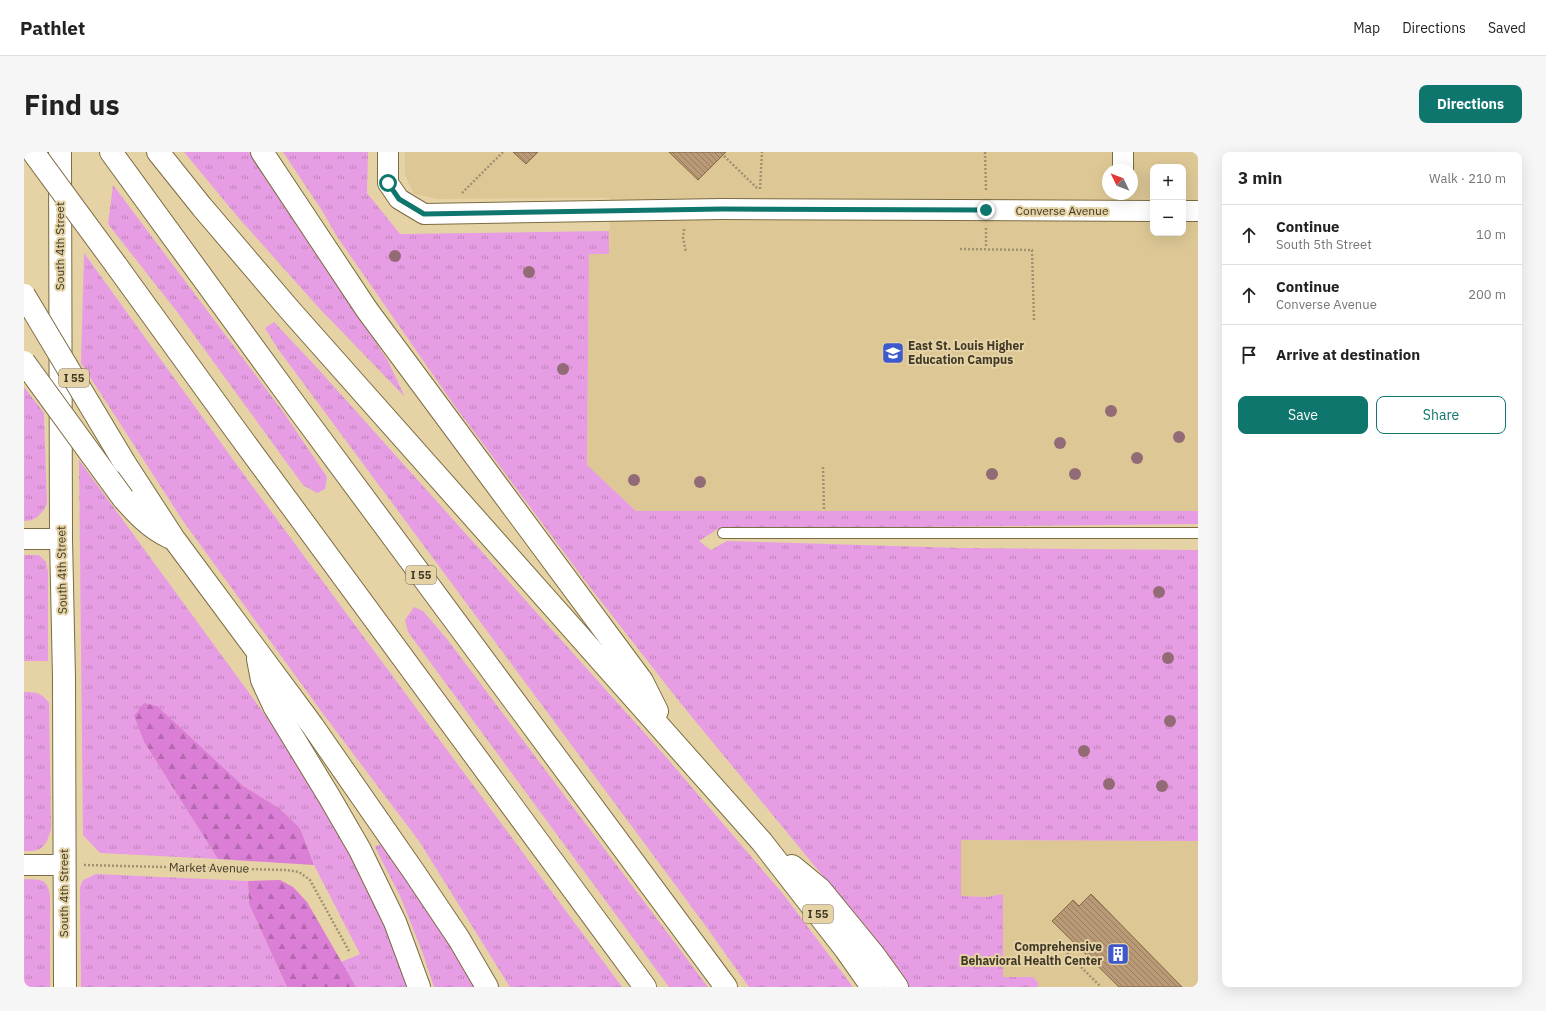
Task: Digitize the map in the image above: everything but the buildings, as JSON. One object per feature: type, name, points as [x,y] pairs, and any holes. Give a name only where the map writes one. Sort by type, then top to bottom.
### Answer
[{"type":"main road","points":[[33,152],[645,987]]},
{"type":"main road","name":"South 4th Street","points":[[60,152],[64,678],[64,987]]},
{"type":"main road","name":"I 55","points":[[158,152],[202,207],[289,309],[762,842],[842,944],[872,987]]},
{"type":"main road","points":[[262,152],[367,310],[642,681],[670,737]]},
{"type":"main road","name":"I 55","points":[[115,157],[301,412],[726,987]]},
{"type":"main road","name":"I 55","points":[[24,294],[124,462],[174,539],[312,725],[451,927],[487,987]]},
{"type":"main road","points":[[24,362],[123,498],[140,518],[158,531],[174,539]]},
{"type":"main road","points":[[255,648],[262,680],[274,706],[360,850],[395,922],[419,987]]},
{"type":"main road","points":[[762,842],[820,888],[898,987]]},
{"type":"street","name":"Converse Avenue","points":[[388,152],[388,183],[399,199],[424,214],[1123,203],[1150,210]]},
{"type":"street","points":[[1123,152],[1123,164]]},
{"type":"street","points":[[1186,211],[1198,211]]},
{"type":"street","points":[[24,539],[62,539]]},
{"type":"street","points":[[24,865],[64,865]]},
{"type":"lane","points":[[723,533],[1198,533]]},
{"type":"path","points":[[460,195],[503,152]]},
{"type":"path","points":[[724,156],[760,190]]},
{"type":"path","points":[[960,249],[1032,250],[1034,320]]},
{"type":"path","points":[[823,467],[824,511]]},
{"type":"path","name":"Market Avenue","points":[[64,865],[287,870],[299,872],[310,880],[349,951]]},
{"type":"path","points":[[1037,947],[1062,948],[1101,987]]},
{"type":"shaded area","name":"East St. Louis Higher Education Campus","points":[[405,152],[1198,152],[1198,511],[636,511],[587,465],[589,254],[609,254],[610,198],[438,199],[414,194],[405,175]]},
{"type":"shaded area","points":[[961,840],[1198,841],[1198,987],[1037,987],[1039,984],[1033,977],[1003,977],[1003,894],[986,897],[961,896]]},
{"type":"green space","points":[[184,152],[249,152],[388,361],[405,397],[319,308],[237,216]]},
{"type":"green space","points":[[283,152],[368,152],[367,193],[400,234],[609,231],[609,254],[589,254],[587,465],[636,511],[1198,511],[1198,524],[718,529],[699,541],[711,550],[727,541],[961,548],[1198,550],[1198,841],[961,840],[961,896],[986,897],[1003,894],[1003,977],[1033,977],[1039,984],[1037,987],[908,987],[860,921],[682,705],[589,586],[454,405],[336,235],[323,212]]},
{"type":"green space","points":[[113,185],[284,413],[327,477],[325,489],[317,493],[303,485],[178,313],[108,224]]},
{"type":"green space","points":[[84,253],[242,472],[622,987],[510,987],[419,841],[324,715],[183,521],[81,363]]},
{"type":"green space","points":[[274,322],[319,370],[666,757],[783,894],[853,987],[749,987],[705,925],[278,349],[265,328]]},
{"type":"green space","points":[[24,387],[44,413],[47,504],[38,517],[28,521],[24,521]]},
{"type":"green space","points":[[79,460],[284,741],[322,802],[366,886],[391,939],[408,987],[356,987],[341,962],[360,954],[314,865],[300,828],[279,808],[134,716],[144,742],[218,859],[100,853],[83,835]]},
{"type":"green space","points":[[24,555],[39,555],[46,562],[48,572],[48,661],[24,661]]},
{"type":"green space","points":[[414,607],[423,611],[447,639],[708,987],[669,987],[408,632],[405,620]]},
{"type":"green space","points":[[24,692],[38,694],[44,697],[49,703],[51,829],[43,847],[30,851],[24,851]]},
{"type":"green space","points":[[144,703],[157,706],[242,785],[279,808],[300,828],[314,865],[218,859],[144,742],[134,716]]},
{"type":"green space","points":[[380,844],[456,951],[476,987],[434,987],[401,898],[375,847]]},
{"type":"green space","points":[[96,874],[248,881],[249,904],[287,987],[81,987],[80,887],[83,880]]},
{"type":"green space","points":[[24,879],[42,881],[49,889],[50,987],[24,987]]},
{"type":"green space","points":[[280,880],[293,887],[307,902],[356,987],[287,987],[249,904],[248,881]]},
{"type":"place","name":"East St. Louis Higher Education Campus","points":[[893,353]]},
{"type":"place","name":"Comprehensive Behavioral Health Center","points":[[1118,954]]},
{"type":"route","points":[[388,183],[399,199],[424,214],[722,209],[986,210]]}]
